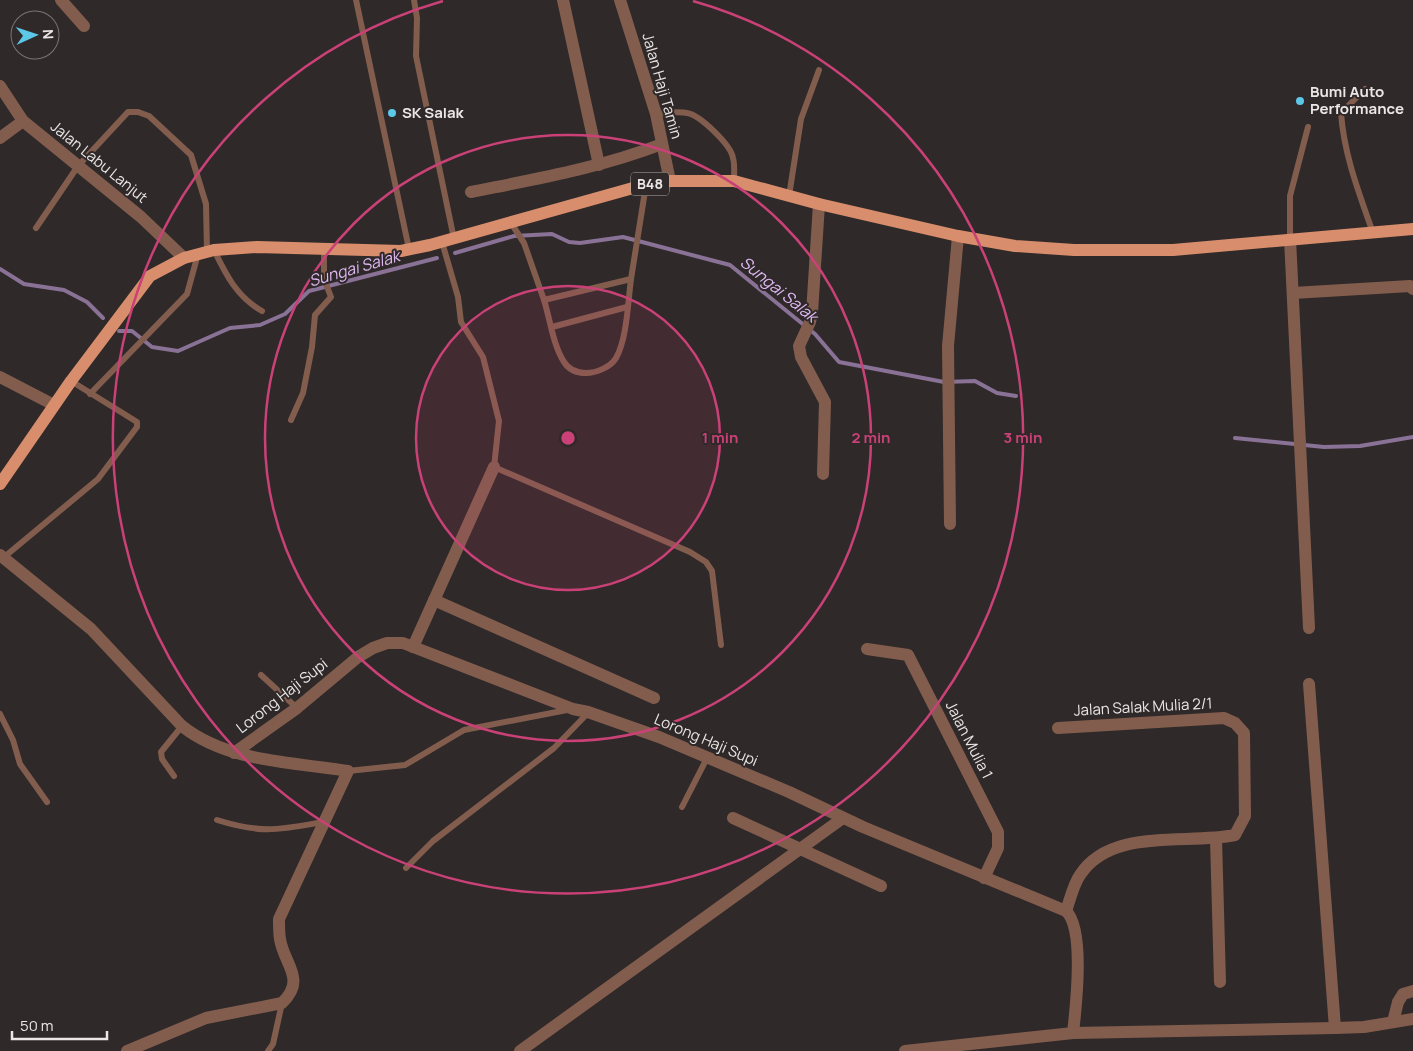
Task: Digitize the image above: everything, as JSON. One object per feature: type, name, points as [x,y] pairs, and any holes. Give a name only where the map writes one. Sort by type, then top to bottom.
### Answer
[{"type":"main road","name":"B48","points":[[0,484],[71,380],[150,276],[184,258],[206,252],[257,247],[410,249],[513,225],[646,185],[670,181],[734,181],[819,204],[958,236],[1014,246],[1074,250],[1173,250],[1413,229]]},
{"type":"street","points":[[61,0],[84,26]]},
{"type":"street","points":[[563,0],[599,165]]},
{"type":"street","name":"Jalan Haji Tamin","points":[[620,0],[656,114],[670,181]]},
{"type":"street","name":"Jalan Labu Lanjut","points":[[0,86],[23,121],[140,217],[184,258]]},
{"type":"street","points":[[0,138],[23,121]]},
{"type":"street","points":[[471,192],[599,165],[662,144]]},
{"type":"street","points":[[819,204],[810,322],[799,346],[801,357],[825,402],[823,474]]},
{"type":"street","points":[[950,524],[948,346],[958,236]]},
{"type":"street","points":[[1290,239],[1299,456],[1309,628]]},
{"type":"street","points":[[1293,294],[1410,286],[1413,289]]},
{"type":"street","points":[[0,377],[54,406]]},
{"type":"street","points":[[413,647],[494,467]]},
{"type":"street","name":"Lorong Haji Supi","points":[[1,557],[91,629],[182,726],[198,739],[234,753],[348,771]]},
{"type":"street","points":[[434,600],[654,698]]},
{"type":"street","name":"Lorong Haji Supi","points":[[234,753],[297,708],[358,657],[373,648],[387,643],[403,643],[573,709],[588,712],[659,737],[789,792],[842,818],[1066,911]]},
{"type":"street","name":"Jalan Mulia 1","points":[[868,649],[908,655],[985,806],[998,832],[998,848],[984,878]]},
{"type":"street","points":[[1309,684],[1335,1028]]},
{"type":"street","name":"Jalan Salak Mulia 2/1","points":[[1058,728],[1224,718],[1235,723],[1244,733],[1245,816],[1235,835],[1216,839],[1126,843],[1101,853],[1080,875],[1066,911]]},
{"type":"street","points":[[127,1051],[206,1018],[282,1003],[290,995],[294,987],[294,978],[280,940],[279,919],[348,771]]},
{"type":"street","points":[[733,818],[881,886]]},
{"type":"street","points":[[520,1051],[842,818]]},
{"type":"street","points":[[1216,839],[1220,982]]},
{"type":"street","points":[[1066,911],[1072,917],[1077,948],[1077,997],[1073,1033]]},
{"type":"street","points":[[1393,1022],[1398,1002],[1403,994],[1413,991]]},
{"type":"street","points":[[905,1051],[1073,1033],[1364,1027],[1413,1019]]},
{"type":"lane","points":[[356,0],[410,249]]},
{"type":"lane","points":[[414,0],[417,18],[416,56],[461,322],[483,358],[499,421],[494,467],[690,552],[706,562],[712,571],[721,645]]},
{"type":"lane","points":[[789,196],[801,119],[819,70]]},
{"type":"lane","points":[[1365,89],[1341,113],[1343,140],[1354,181],[1373,233]]},
{"type":"lane","points":[[36,228],[78,166],[128,112],[138,112],[149,116],[191,155],[206,204],[206,252],[187,294],[90,394]]},
{"type":"lane","points":[[656,114],[686,112],[703,122],[730,149],[733,158],[734,181]]},
{"type":"lane","points":[[1290,239],[1290,196],[1308,127]]},
{"type":"lane","points":[[513,225],[524,244],[544,300],[559,354],[571,370],[580,373],[592,373],[602,369],[616,358],[622,340],[646,185]]},
{"type":"lane","points":[[291,420],[304,393],[315,315],[331,298],[324,279],[324,249]]},
{"type":"lane","points":[[206,252],[228,281],[251,305],[262,311]]},
{"type":"lane","points":[[544,300],[631,279]]},
{"type":"lane","points":[[552,327],[627,308]]},
{"type":"lane","points":[[1,557],[98,479],[137,427],[137,422],[90,394],[71,380]]},
{"type":"lane","points":[[261,675],[297,708]]},
{"type":"lane","points":[[348,771],[405,765],[464,730],[573,709]]},
{"type":"lane","points":[[406,868],[440,836],[554,748],[588,712]]},
{"type":"lane","points":[[0,714],[13,740],[20,764],[47,802]]},
{"type":"lane","points":[[174,776],[162,759],[161,752],[182,726]]},
{"type":"lane","points":[[682,807],[706,758]]},
{"type":"lane","points":[[217,820],[246,829],[272,830],[324,822]]},
{"type":"lane","points":[[268,1051],[273,1044],[282,1003]]},
{"type":"waterway","name":"Sungai Salak","points":[[455,253],[514,236],[552,234],[569,242],[580,243],[623,237],[730,265],[815,334],[839,362],[944,382],[975,381],[997,393],[1016,396]]},
{"type":"waterway","name":"Sungai Salak","points":[[119,331],[132,331],[152,347],[178,351],[230,328],[260,325],[285,314],[309,291],[437,258]]},
{"type":"waterway","name":"Sungai Salak","points":[[0,269],[24,284],[64,290],[87,302],[103,318]]},
{"type":"waterway","points":[[1235,438],[1324,447],[1360,446],[1413,437]]},
{"type":"place","name":"Bumi Auto Performance","points":[[1300,101]]},
{"type":"place","name":"SK Salak","points":[[392,113]]}]
